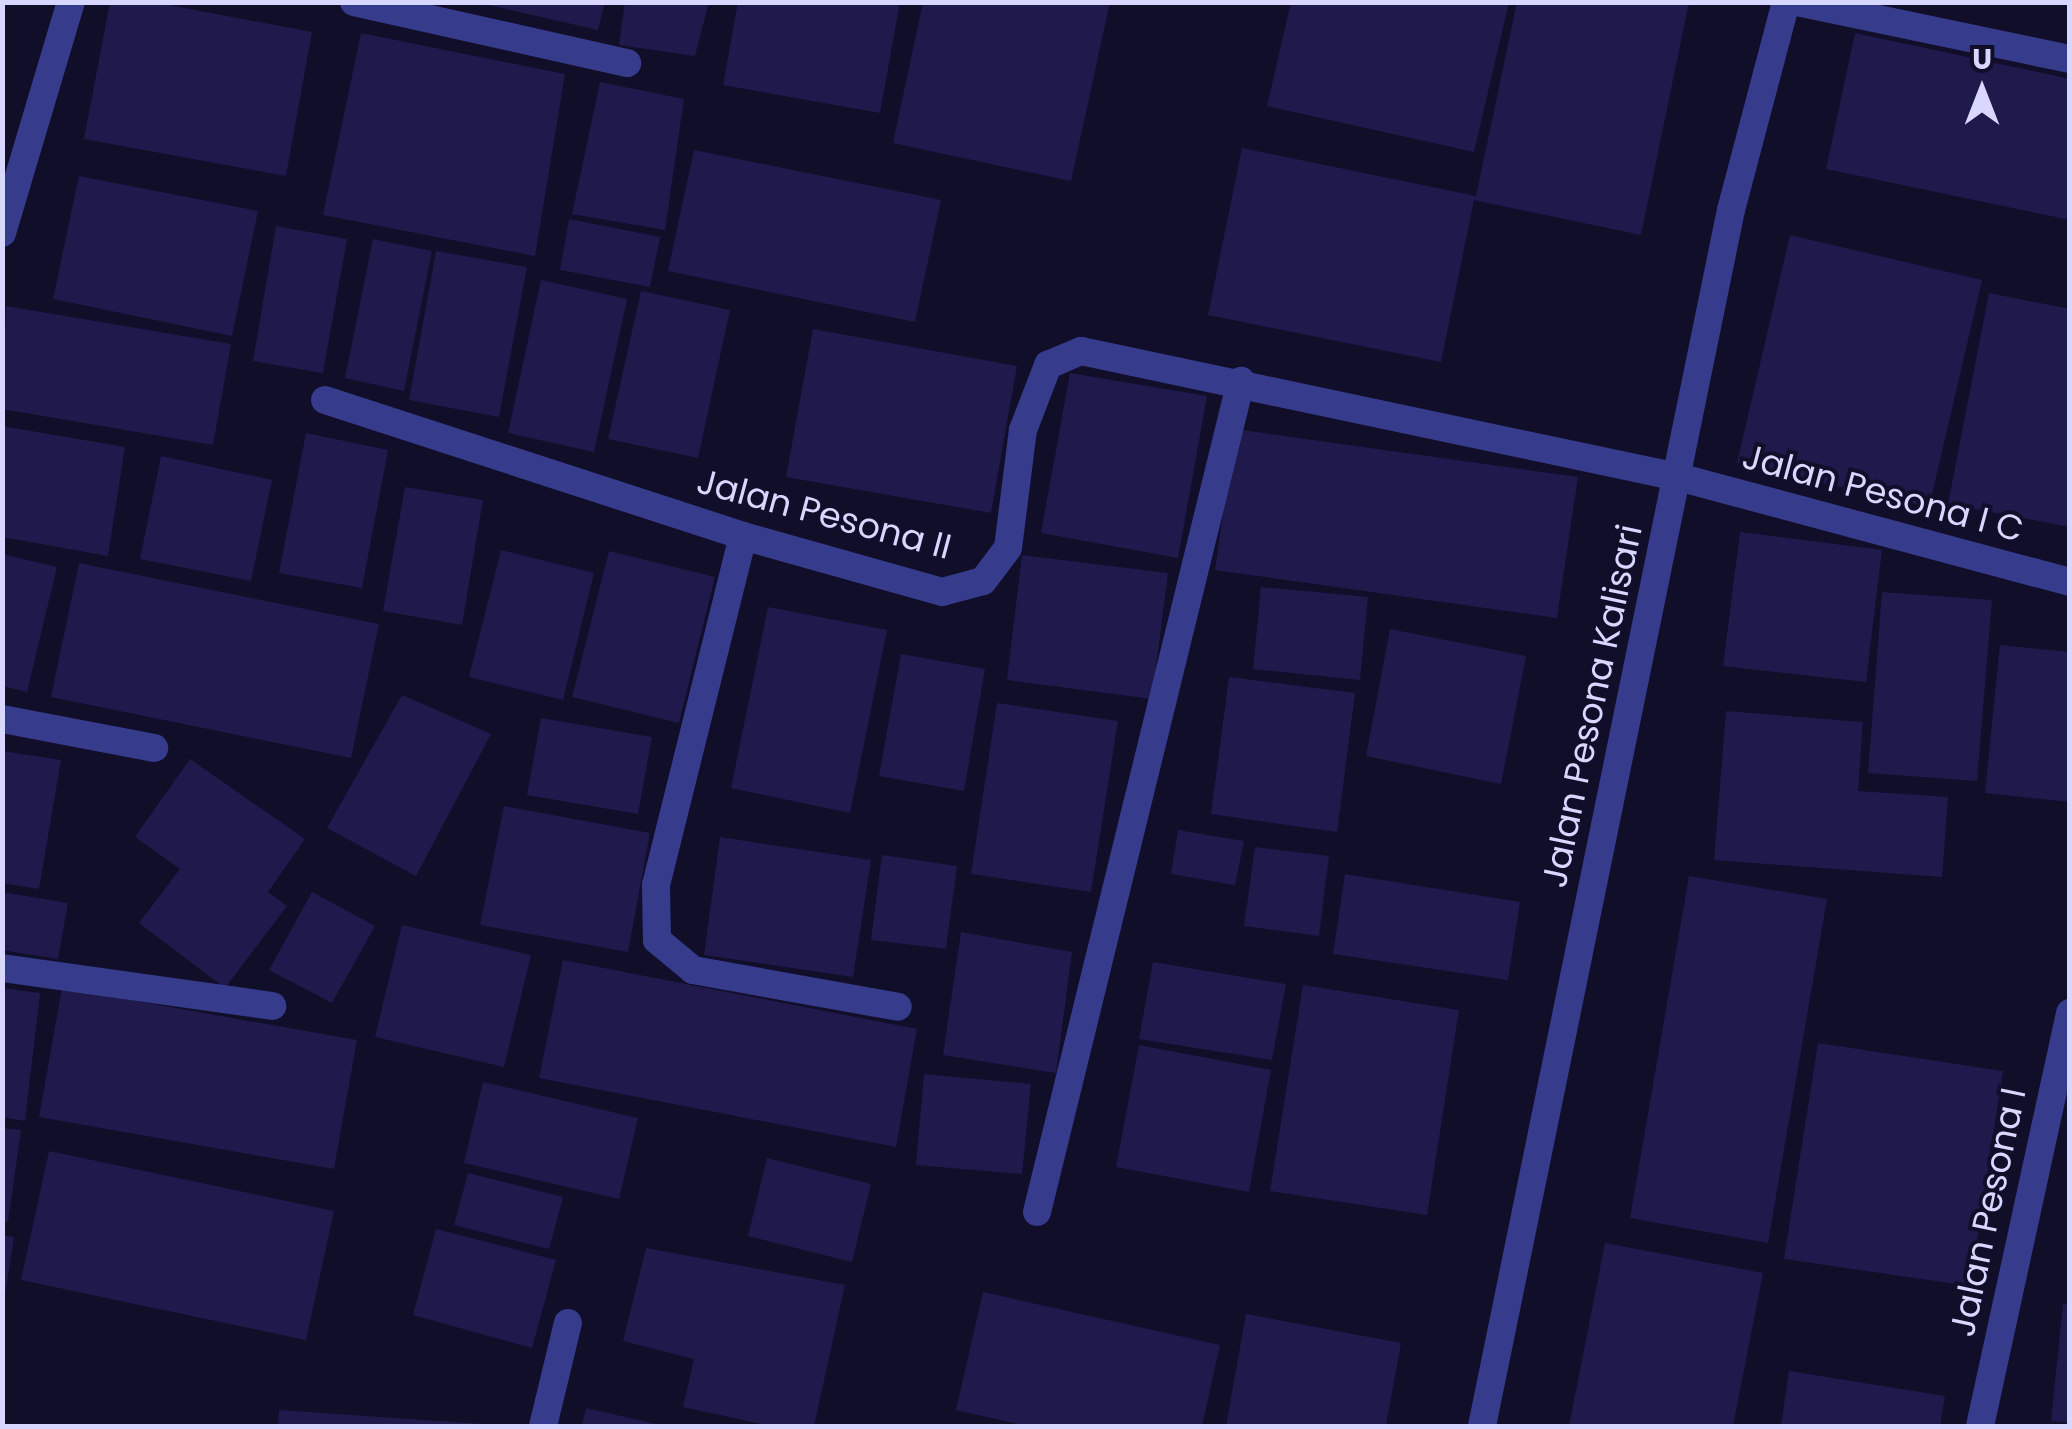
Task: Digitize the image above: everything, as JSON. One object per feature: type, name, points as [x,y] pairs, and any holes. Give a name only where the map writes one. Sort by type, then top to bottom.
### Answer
[{"type":"street","points":[[2,232],[71,2]]},
{"type":"street","points":[[354,2],[627,63]]},
{"type":"street","name":"Jalan Pesona Kalisari","points":[[1482,1426],[1732,210],[1786,2]]},
{"type":"street","points":[[1797,2],[2070,59]]},
{"type":"street","name":"Jalan Pesona II","points":[[326,400],[744,536],[942,592],[983,581],[1008,548],[1023,430],[1048,365],[1080,351],[1241,381],[1678,477]]},
{"type":"street","points":[[1037,1212],[1241,381]]},
{"type":"street","name":"Jalan Pesona I C","points":[[1678,477],[2070,582]]},
{"type":"street","points":[[744,536],[656,885],[657,940],[693,970],[898,1007]]},
{"type":"street","points":[[2,719],[154,748]]},
{"type":"street","points":[[2,968],[272,1006]]},
{"type":"street","name":"Jalan Pesona I","points":[[1980,1426],[2070,1013]]},
{"type":"street","points":[[544,1426],[568,1324]]},
{"type":"building","points":[[110,2],[153,2],[312,32],[286,176],[84,139]]},
{"type":"building","points":[[475,2],[605,2],[598,30]]},
{"type":"building","points":[[625,2],[709,2],[695,56],[619,45]]},
{"type":"building","points":[[738,2],[900,2],[880,113],[723,85]]},
{"type":"building","points":[[923,2],[1110,2],[1071,181],[893,143]]},
{"type":"building","points":[[1291,2],[1509,2],[1474,152],[1267,106]]},
{"type":"building","points":[[1517,2],[1689,2],[1641,235],[1474,200],[1441,362],[1208,315],[1242,148],[1476,196]]},
{"type":"building","points":[[361,33],[565,74],[535,256],[323,215]]},
{"type":"building","points":[[1855,33],[2070,79],[2070,220],[1826,169]]},
{"type":"building","points":[[600,82],[684,99],[665,230],[572,214]]},
{"type":"building","points":[[694,150],[941,200],[915,322],[668,271]]},
{"type":"building","points":[[79,176],[258,211],[232,336],[53,299]]},
{"type":"building","points":[[569,219],[660,237],[650,287],[560,270]]},
{"type":"building","points":[[276,226],[347,239],[323,373],[253,361]]},
{"type":"building","points":[[1790,235],[1982,280],[1929,507],[1737,463]]},
{"type":"building","points":[[373,239],[432,251],[404,391],[345,378]]},
{"type":"building","points":[[436,251],[527,267],[499,417],[409,400]]},
{"type":"building","points":[[541,280],[627,299],[594,452],[508,433]]},
{"type":"building","points":[[641,291],[730,310],[698,458],[608,439]]},
{"type":"building","points":[[1989,293],[2070,309],[2070,527],[1948,504]]},
{"type":"building","points":[[6,306],[231,344],[213,445],[2,409]]},
{"type":"building","points":[[813,329],[1017,366],[991,513],[786,477]]},
{"type":"building","points":[[1070,373],[1207,396],[1178,558],[1041,533]]},
{"type":"building","points":[[2,426],[125,447],[108,556],[2,537]]},
{"type":"building","points":[[1235,429],[1578,477],[1557,618],[1215,570]]},
{"type":"building","points":[[306,433],[388,450],[362,588],[279,573]]},
{"type":"building","points":[[161,456],[272,480],[251,581],[140,559]]},
{"type":"building","points":[[405,487],[483,500],[462,625],[383,611]]},
{"type":"building","points":[[1740,532],[1882,550],[1866,682],[1723,666]]},
{"type":"building","points":[[501,550],[594,573],[563,700],[469,677]]},
{"type":"building","points":[[609,551],[715,577],[679,723],[572,697]]},
{"type":"building","points":[[2,554],[57,567],[27,692],[2,686]]},
{"type":"building","points":[[1022,555],[1168,573],[1152,699],[1007,680]]},
{"type":"building","points":[[79,563],[379,624],[351,758],[51,697]]},
{"type":"building","points":[[1261,587],[1368,597],[1360,680],[1253,669]]},
{"type":"building","points":[[1882,592],[1992,600],[1977,781],[1868,773]]},
{"type":"building","points":[[768,607],[887,630],[850,813],[731,788]]},
{"type":"building","points":[[1390,629],[1526,656],[1501,784],[1366,756]]},
{"type":"building","points":[[2000,645],[2070,652],[2070,802],[1985,793]]},
{"type":"building","points":[[901,654],[985,669],[964,791],[879,776]]},
{"type":"building","points":[[1229,677],[1355,693],[1337,832],[1211,814]]},
{"type":"building","points":[[402,695],[491,734],[416,876],[327,828]]},
{"type":"building","points":[[997,703],[1118,721],[1091,892],[971,874]]},
{"type":"building","points":[[1726,711],[1863,722],[1858,791],[1948,797],[1942,877],[1714,860]]},
{"type":"building","points":[[541,718],[652,737],[638,814],[527,795]]},
{"type":"building","points":[[2,751],[61,760],[39,889],[2,883]]},
{"type":"building","points":[[190,759],[305,839],[268,892],[287,906],[225,988],[139,923],[180,869],[135,837]]},
{"type":"building","points":[[504,806],[650,833],[628,952],[480,925]]},
{"type":"building","points":[[1178,830],[1244,841],[1235,885],[1171,874]]},
{"type":"building","points":[[720,837],[871,860],[853,977],[704,955]]},
{"type":"building","points":[[1255,847],[1329,856],[1319,936],[1244,926]]},
{"type":"building","points":[[882,855],[957,866],[946,949],[871,940]]},
{"type":"building","points":[[1345,874],[1520,902],[1508,980],[1333,954]]},
{"type":"building","points":[[1689,876],[1827,899],[1768,1243],[1630,1218]]},
{"type":"building","points":[[2,892],[68,903],[58,959],[2,950]]},
{"type":"building","points":[[312,892],[375,926],[332,1003],[269,970]]},
{"type":"building","points":[[402,925],[531,955],[504,1067],[375,1037]]},
{"type":"building","points":[[961,932],[1072,952],[1056,1073],[943,1055]]},
{"type":"building","points":[[563,960],[917,1029],[896,1147],[539,1078]]},
{"type":"building","points":[[1153,962],[1286,984],[1272,1060],[1139,1039]]},
{"type":"building","points":[[1303,985],[1459,1010],[1427,1215],[1270,1191]]},
{"type":"building","points":[[2,988],[40,993],[25,1121],[2,1117]]},
{"type":"building","points":[[62,988],[357,1040],[334,1169],[39,1117]]},
{"type":"building","points":[[1818,1043],[2003,1071],[1970,1286],[1784,1259]]},
{"type":"building","points":[[1139,1045],[1271,1070],[1249,1192],[1116,1167]]},
{"type":"building","points":[[924,1074],[1031,1084],[1022,1174],[916,1165]]},
{"type":"building","points":[[483,1082],[638,1118],[619,1199],[464,1163]]},
{"type":"building","points":[[2,1128],[21,1130],[8,1222],[2,1221]]},
{"type":"building","points":[[49,1151],[334,1211],[306,1340],[21,1280]]},
{"type":"building","points":[[767,1158],[871,1184],[852,1262],[748,1236]]},
{"type":"building","points":[[468,1173],[563,1197],[549,1249],[454,1225]]},
{"type":"building","points":[[436,1229],[556,1260],[532,1348],[413,1315]]},
{"type":"building","points":[[2,1235],[14,1237],[5,1295],[2,1295]]},
{"type":"building","points":[[1605,1243],[1763,1273],[1733,1426],[1569,1426]]},
{"type":"building","points":[[646,1248],[845,1285],[814,1426],[771,1426],[683,1407],[694,1359],[623,1341]]},
{"type":"building","points":[[983,1292],[1220,1345],[1202,1426],[1027,1426],[956,1410]]},
{"type":"building","points":[[2063,1304],[2070,1305],[2070,1423],[2051,1421]]},
{"type":"building","points":[[1246,1314],[1401,1343],[1386,1426],[1226,1426]]},
{"type":"building","points":[[1789,1371],[1945,1396],[1940,1426],[1781,1426]]},
{"type":"building","points":[[586,1408],[660,1425],[582,1426]]},
{"type":"building","points":[[279,1410],[483,1424],[483,1426],[278,1426]]}]
